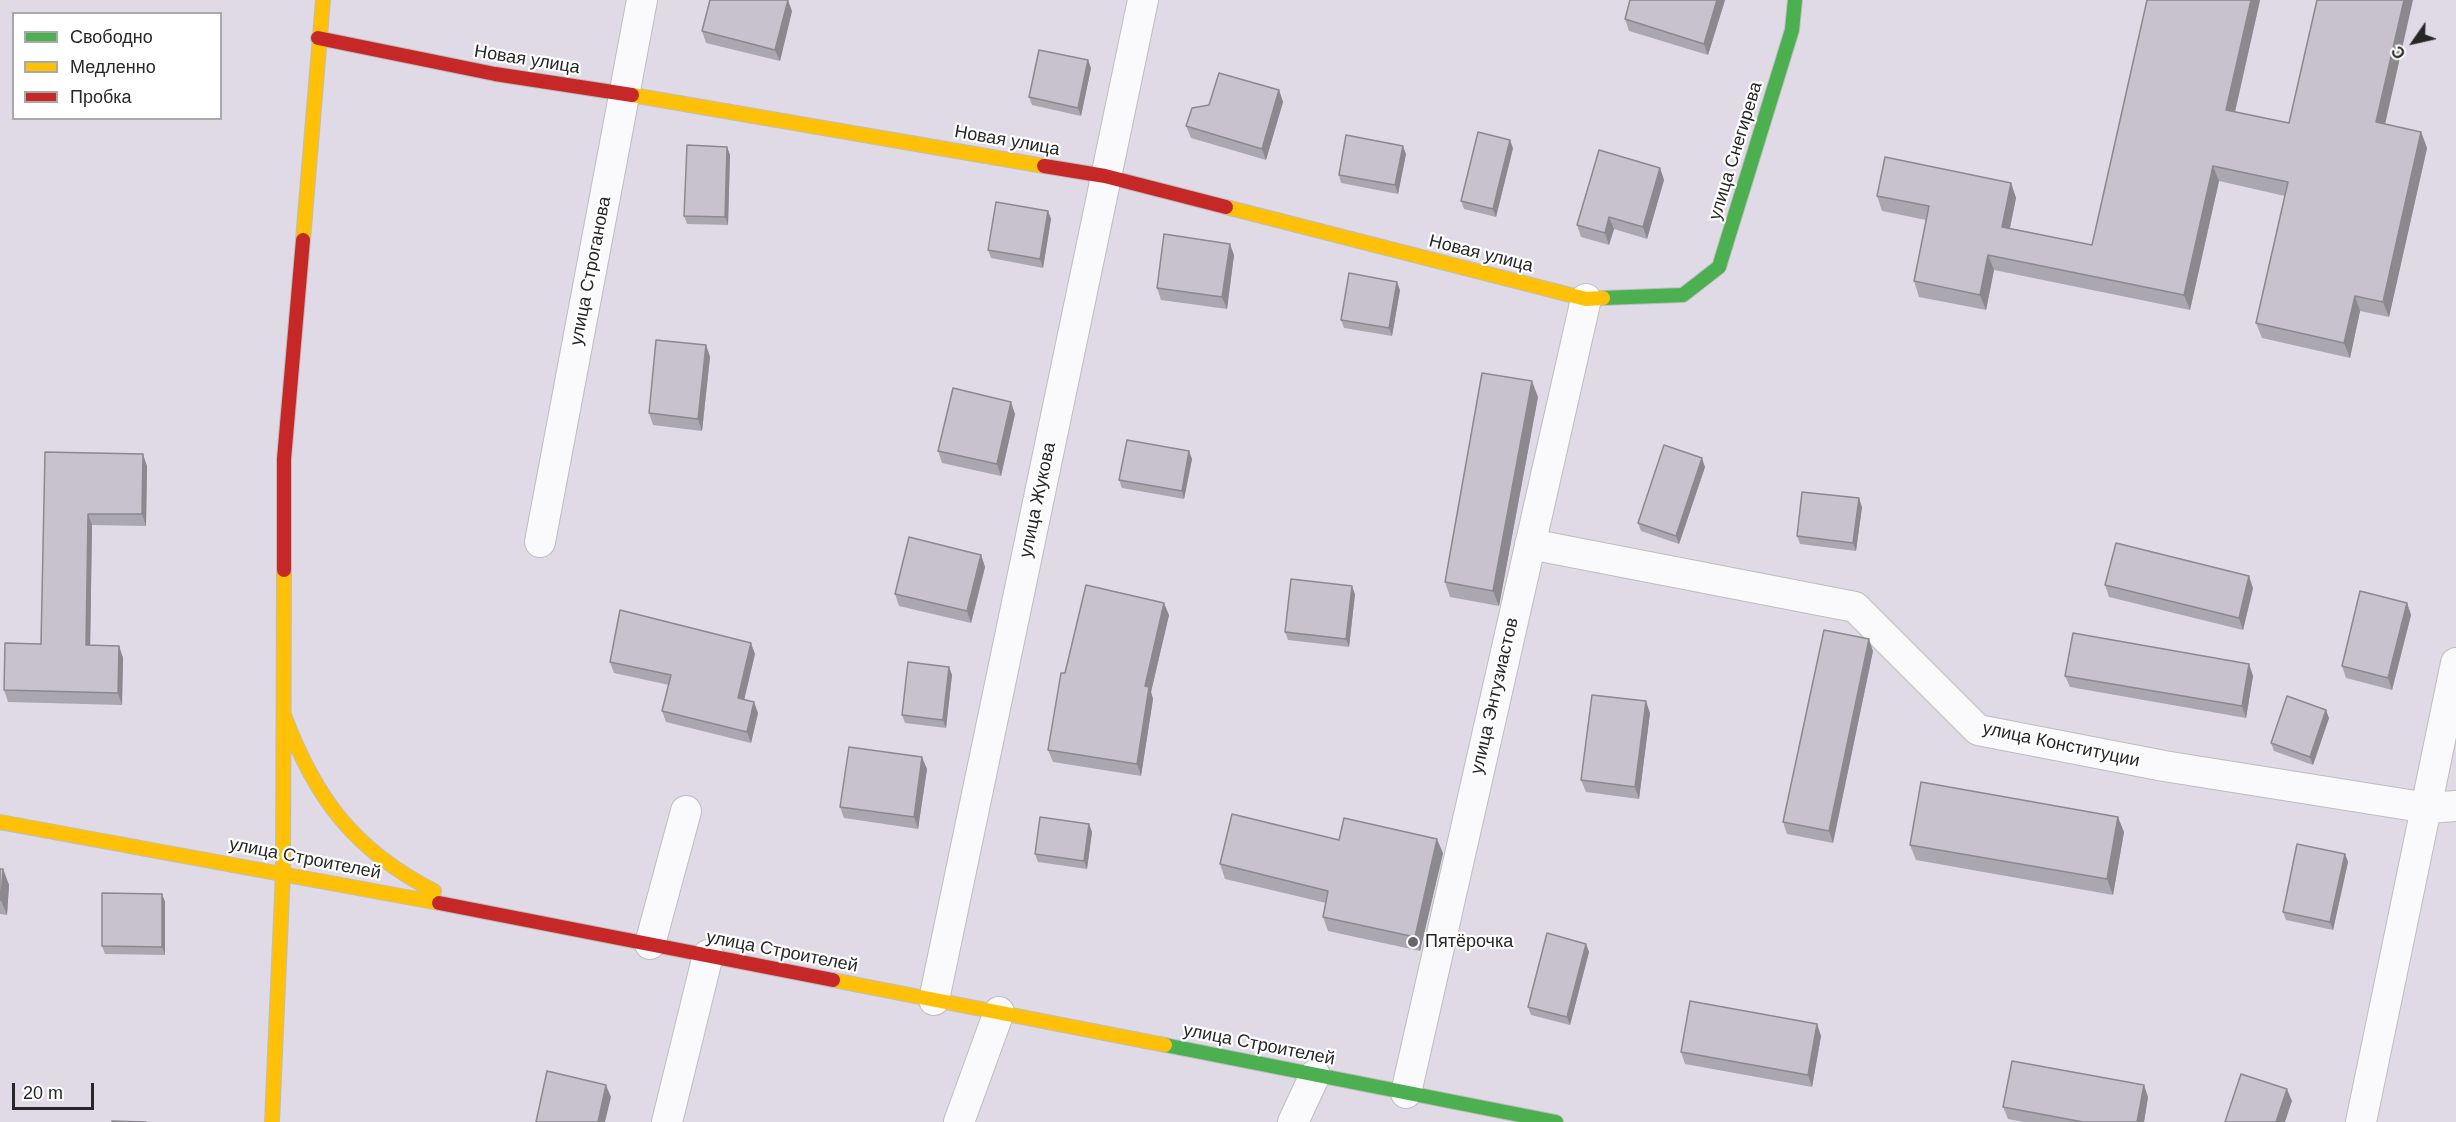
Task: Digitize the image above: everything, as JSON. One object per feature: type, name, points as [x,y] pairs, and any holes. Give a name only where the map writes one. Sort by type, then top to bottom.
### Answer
[{"type":"main road","points":[[272,1122],[283,872],[284,459],[323,0]]},
{"type":"main road","name":"улица Снегирева","points":[[1683,295],[1719,267],[1792,30],[1795,0]]},
{"type":"main road","name":"Новая улица","points":[[318,38],[495,74],[1105,176],[1586,299],[1683,295]]},
{"type":"main road","points":[[283,712],[295,746],[312,782],[343,825],[381,859],[410,880],[474,909]]},
{"type":"main road","name":"улица Строителей","points":[[0,822],[283,872],[1556,1122]]},
{"type":"street","name":"улица Строганова","points":[[540,542],[642,0]]},
{"type":"street","name":"улица Жукова","points":[[934,1000],[1143,0]]},
{"type":"street","name":"улица Энтузиастов","points":[[1406,1093],[1586,299]]},
{"type":"street","name":"улица Конституции","points":[[1530,544],[1855,607],[1978,730],[2164,766],[2442,807]]},
{"type":"street","points":[[2361,1122],[2442,807],[2456,663]]},
{"type":"street","points":[[650,944],[687,811]]},
{"type":"street","points":[[667,1122],[708,955]]},
{"type":"street","points":[[959,1122],[999,1012]]},
{"type":"street","points":[[1293,1122],[1315,1075]]},
{"type":"building","points":[[710,0],[788,0],[775,50],[702,31]]},
{"type":"building","points":[[1630,0],[1717,0],[1704,44],[1625,19]]},
{"type":"building","points":[[2147,0],[2251,0],[2226,110],[2289,123],[2317,0],[2404,0],[2376,122],[2421,132],[2383,302],[2355,296],[2344,343],[2256,323],[2288,182],[2213,166],[2184,295],[1988,255],[1980,295],[1914,281],[1929,206],[1877,196],[1885,157],[2011,183],[2002,227],[2092,245]]},
{"type":"building","points":[[1039,50],[1088,60],[1078,108],[1029,97]]},
{"type":"building","points":[[1219,73],[1279,90],[1262,149],[1186,126],[1192,108],[1209,105]]},
{"type":"building","points":[[1478,132],[1510,140],[1493,209],[1461,201]]},
{"type":"building","points":[[1346,135],[1403,146],[1395,185],[1339,175]]},
{"type":"building","points":[[687,145],[727,147],[725,217],[684,216]]},
{"type":"building","points":[[1599,150],[1660,168],[1643,227],[1609,217],[1605,233],[1577,225]]},
{"type":"building","points":[[996,202],[1048,211],[1040,259],[988,250]]},
{"type":"building","points":[[1164,234],[1230,244],[1222,297],[1157,288]]},
{"type":"building","points":[[1349,273],[1397,282],[1389,328],[1341,320]]},
{"type":"building","points":[[656,340],[706,345],[698,419],[649,413]]},
{"type":"building","points":[[1482,373],[1532,381],[1493,591],[1445,582]]},
{"type":"building","points":[[953,388],[1011,402],[997,464],[938,451]]},
{"type":"building","points":[[1127,440],[1189,451],[1182,491],[1119,480]]},
{"type":"building","points":[[1664,445],[1702,458],[1676,536],[1638,523]]},
{"type":"building","points":[[45,452],[143,454],[142,514],[88,514],[86,645],[119,646],[118,693],[4,690],[5,643],[41,644]]},
{"type":"building","points":[[1802,492],[1859,498],[1853,543],[1797,536]]},
{"type":"building","points":[[909,537],[981,555],[967,611],[895,594]]},
{"type":"building","points":[[2116,543],[2249,576],[2239,618],[2105,585]]},
{"type":"building","points":[[1291,579],[1352,586],[1346,639],[1285,632]]},
{"type":"building","points":[[1086,585],[1164,603],[1145,686],[1149,687],[1137,764],[1048,750],[1061,673],[1065,673]]},
{"type":"building","points":[[2360,591],[2407,603],[2388,678],[2342,666]]},
{"type":"building","points":[[620,610],[751,643],[738,698],[754,702],[747,732],[662,711],[671,675],[610,662]]},
{"type":"building","points":[[1824,630],[1869,639],[1829,831],[1783,822]]},
{"type":"building","points":[[2073,633],[2249,664],[2242,706],[2065,676]]},
{"type":"building","points":[[908,662],[949,667],[943,720],[902,715]]},
{"type":"building","points":[[1592,695],[1646,701],[1635,787],[1581,780]]},
{"type":"building","points":[[2287,696],[2326,710],[2310,757],[2271,743]]},
{"type":"building","points":[[849,747],[922,757],[914,817],[840,807]]},
{"type":"building","points":[[1921,782],[2118,817],[2107,879],[1910,845]]},
{"type":"building","points":[[1232,814],[1339,840],[1344,818],[1437,839],[1415,937],[1323,917],[1328,891],[1220,864]]},
{"type":"building","points":[[1040,817],[1089,824],[1084,861],[1035,854]]},
{"type":"building","points":[[2297,844],[2345,854],[2330,922],[2283,912]]},
{"type":"building","points":[[0,869],[3,869],[1,900],[0,900]]},
{"type":"building","points":[[102,893],[162,894],[162,947],[102,946]]},
{"type":"building","points":[[1547,933],[1586,944],[1567,1017],[1528,1007]]},
{"type":"building","points":[[1690,1001],[1817,1024],[1808,1075],[1681,1052]]},
{"type":"building","points":[[2012,1061],[2144,1085],[2137,1122],[2083,1122],[2003,1107]]},
{"type":"building","points":[[547,1071],[606,1085],[598,1122],[536,1122]]},
{"type":"building","points":[[2241,1074],[2287,1089],[2276,1122],[2225,1122]]},
{"type":"traffic: fast","points":[[1603,298],[1683,295],[1719,267],[1792,30],[1795,0]]},
{"type":"traffic: fast","points":[[1165,1045],[1556,1122]]},
{"type":"traffic: slow","points":[[303,240],[323,0]]},
{"type":"traffic: slow","points":[[632,95],[1044,166]]},
{"type":"traffic: slow","points":[[1226,207],[1586,299],[1603,298]]},
{"type":"traffic: slow","points":[[283,872],[284,570]]},
{"type":"traffic: slow","points":[[284,715],[309,772],[341,819],[381,858],[434,891]]},
{"type":"traffic: slow","points":[[0,822],[439,903]]},
{"type":"traffic: slow","points":[[272,1122],[283,872]]},
{"type":"traffic: slow","points":[[833,980],[1165,1045]]},
{"type":"traffic: jam","points":[[318,38],[495,74],[632,95]]},
{"type":"traffic: jam","points":[[1044,166],[1105,176],[1226,207]]},
{"type":"traffic: jam","points":[[284,570],[284,459],[303,240]]},
{"type":"traffic: jam","points":[[439,903],[833,980]]},
{"type":"place","name":"Пятёрочка","points":[[1413,942]]}]
